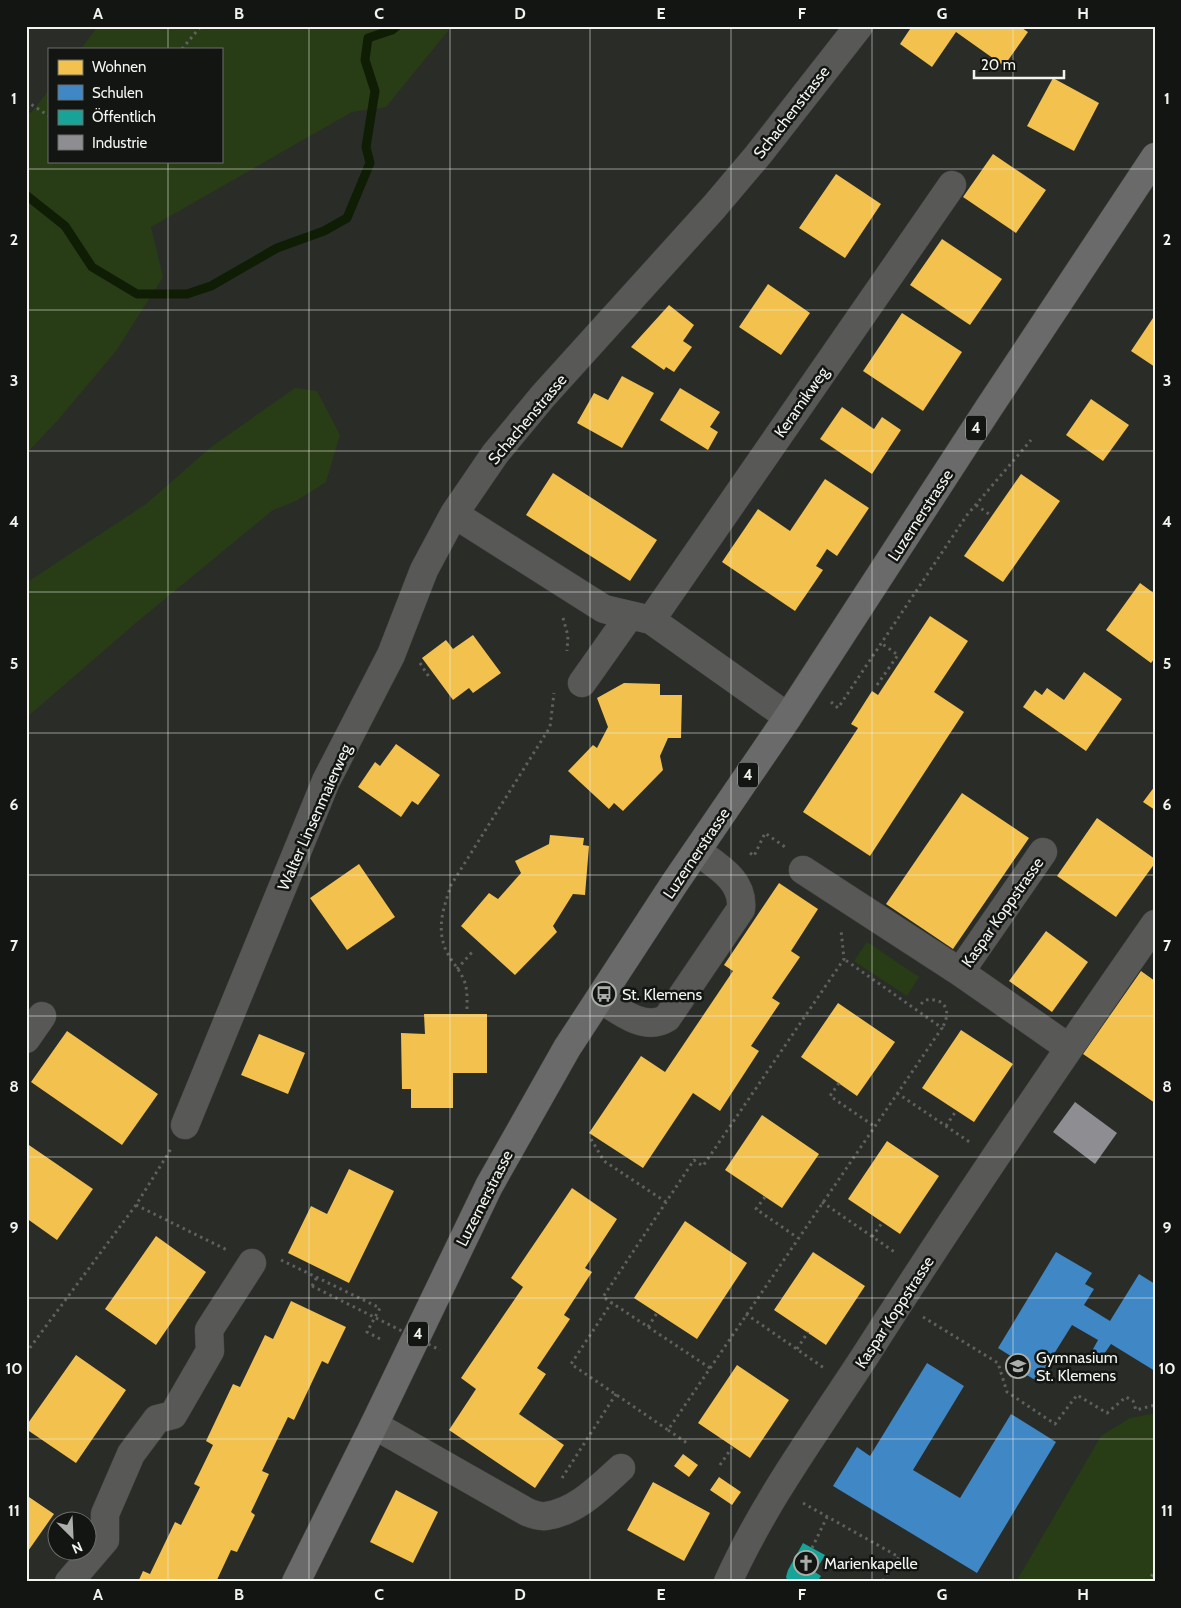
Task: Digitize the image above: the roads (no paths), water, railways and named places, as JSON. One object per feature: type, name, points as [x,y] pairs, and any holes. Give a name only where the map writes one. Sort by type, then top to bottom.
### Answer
[{"type":"main road","name":"Luzernerstrasse","points":[[296,1582],[374,1425],[488,1186],[553,1072],[1155,157]]},
{"type":"street","name":"Schachenstrasse","points":[[454,514],[496,454],[543,396],[758,156],[859,26]]},
{"type":"street","name":"Keramikweg","points":[[582,684],[640,618],[952,185]]},
{"type":"street","points":[[454,514],[604,609],[640,618],[788,717]]},
{"type":"street","name":"Walter Linsenmaierweg","points":[[185,1125],[326,781],[391,655],[424,570],[454,514]]},
{"type":"street","points":[[601,998],[629,1017],[651,1023],[661,1022],[667,1018],[741,909],[740,890],[732,879],[697,851]]},
{"type":"street","name":"Kaspar Koppstrasse","points":[[960,972],[1043,852]]},
{"type":"street","name":"Kaspar Koppstrasse","points":[[803,870],[960,972],[1069,1048]]},
{"type":"street","name":"Kaspar Koppstrasse","points":[[728,1582],[754,1528],[899,1302],[1069,1048],[1155,924]]},
{"type":"street","points":[[26,1039],[42,1016]]},
{"type":"street","points":[[70,1582],[105,1540],[105,1514],[131,1454],[157,1420],[173,1415],[210,1351],[209,1330],[252,1263]]},
{"type":"street","points":[[374,1425],[526,1512],[544,1517],[567,1510],[588,1497],[621,1468]]},
{"type":"waterway","points":[[26,195],[65,226],[92,267],[137,294],[187,294],[211,286],[277,248],[324,231],[347,218],[370,163],[366,147],[375,91],[365,60],[368,38],[392,30],[397,26]]},
{"type":"place","name":"St. Klemens","points":[[604,994]]},
{"type":"place","name":"Gymnasium St. Klemens","points":[[1018,1366]]},
{"type":"place","name":"Marienkapelle","points":[[806,1563]]}]
